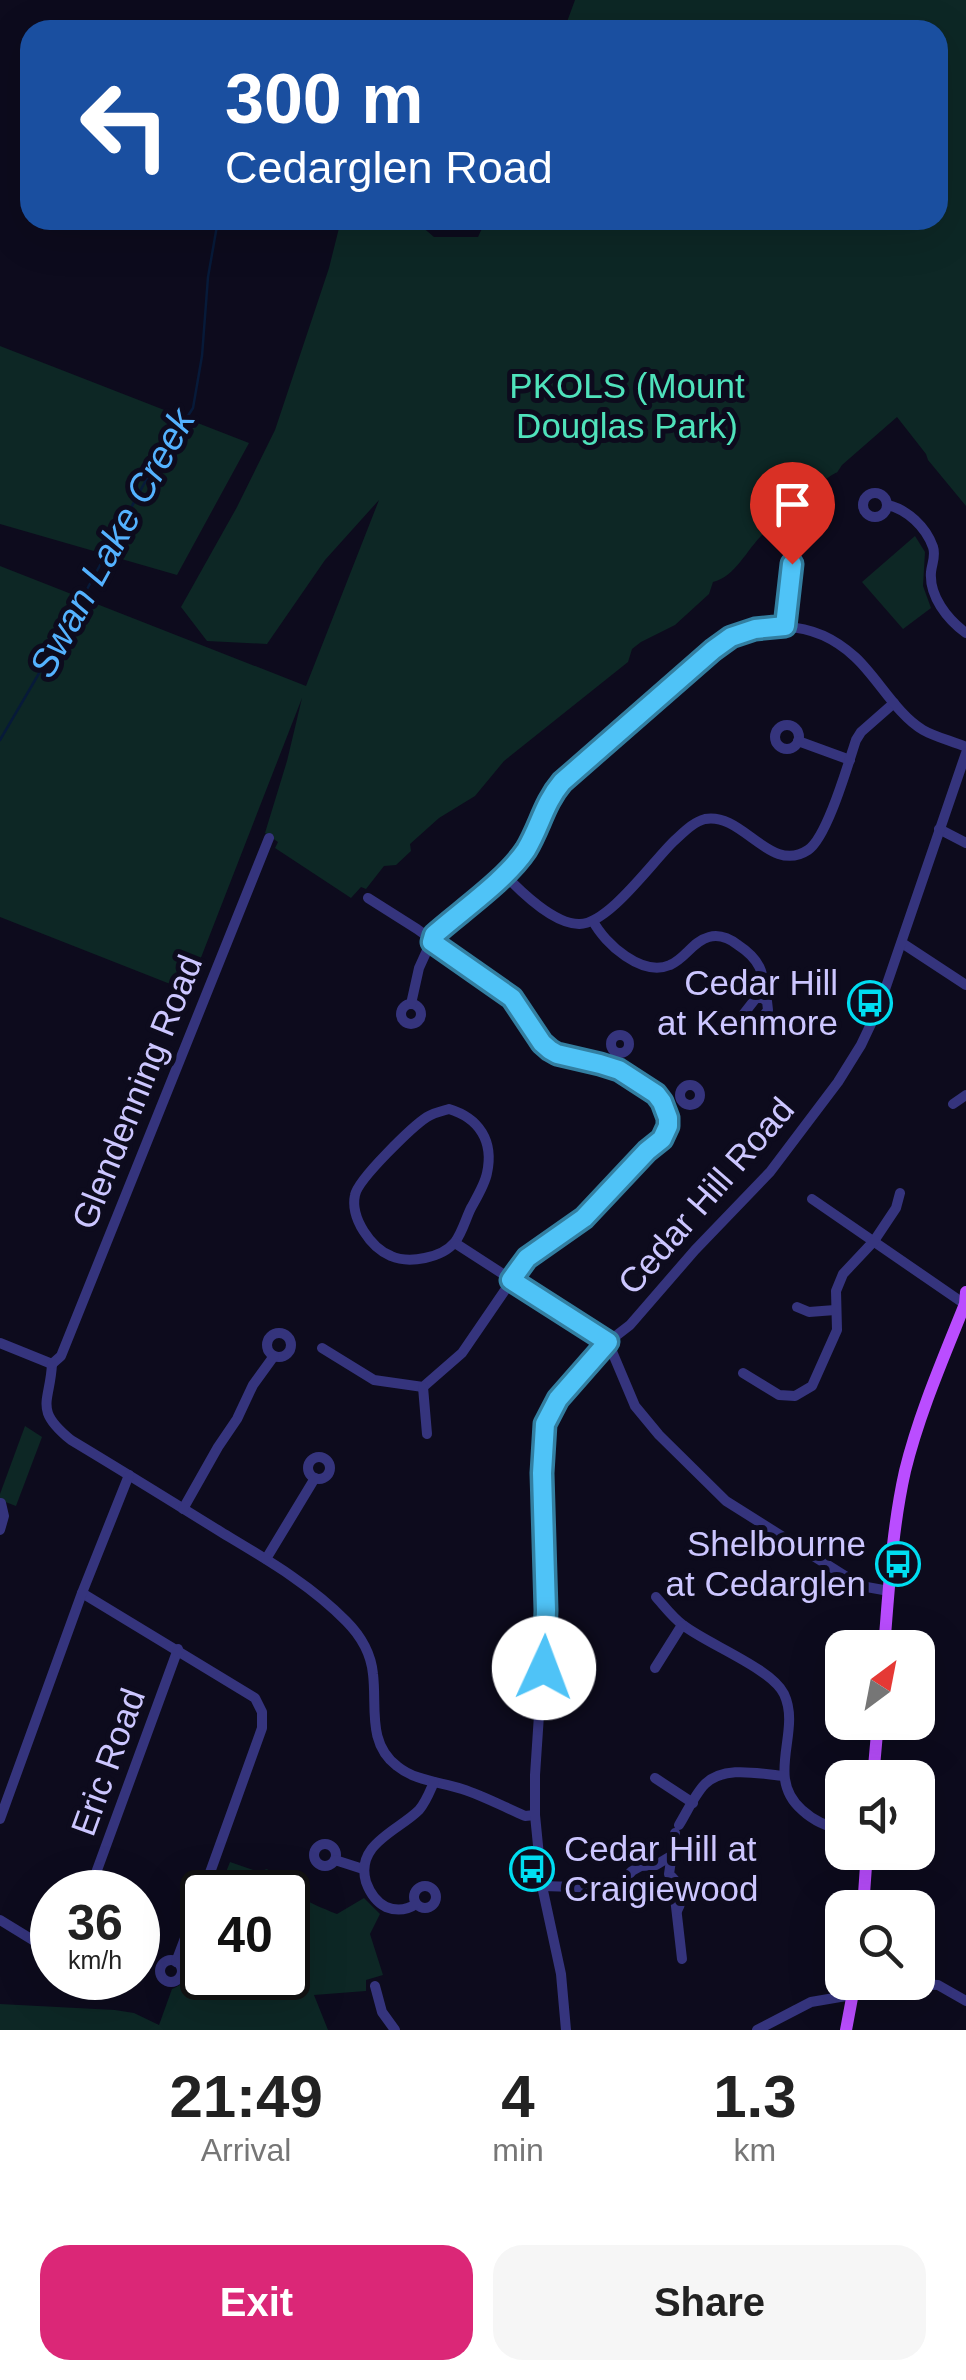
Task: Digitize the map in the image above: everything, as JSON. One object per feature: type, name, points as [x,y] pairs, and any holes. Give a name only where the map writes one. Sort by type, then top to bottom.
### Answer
[{"type":"main road","points":[[886,1630],[892,1551],[906,1471],[928,1400],[966,1304],[966,1292]]},
{"type":"main road","points":[[846,2030],[852,2000]]},
{"type":"street","points":[[887,504],[909,513],[926,535],[933,547],[932,586],[939,604],[966,633]]},
{"type":"street","points":[[785,626],[792,564]]},
{"type":"street","points":[[411,1004],[418,968],[434,935],[504,874],[526,849],[551,795],[562,782],[731,637],[755,629],[785,626],[819,634],[856,658],[921,730],[966,750]]},
{"type":"street","points":[[504,874],[522,892],[566,922],[576,924],[593,921],[608,910],[686,830],[706,819],[736,826],[776,853],[787,856],[810,850],[823,833],[861,732],[894,702]]},
{"type":"street","points":[[798,741],[850,760]]},
{"type":"street","name":"Cedar Hill Road","points":[[566,2030],[561,1974],[542,1886],[535,1815],[546,1610],[543,1435],[550,1412],[608,1342],[630,1325],[770,1172],[861,1045],[902,943],[966,750]]},
{"type":"street","points":[[939,829],[966,843]]},
{"type":"street","name":"Glendenning Road","points":[[52,1364],[61,1356],[269,838]]},
{"type":"street","points":[[322,1348],[374,1380],[423,1387],[462,1353],[527,1258],[584,1218],[662,1139],[668,1126],[666,1110],[656,1094],[619,1070],[550,1050],[512,998],[368,898]]},
{"type":"street","points":[[593,921],[605,939],[650,966],[672,964],[704,938],[731,940],[756,958],[764,978],[762,998]]},
{"type":"street","points":[[902,943],[966,985]]},
{"type":"street","points":[[610,1067],[615,1052]]},
{"type":"street","points":[[954,1104],[966,1095]]},
{"type":"street","points":[[666,1110],[682,1100]]},
{"type":"street","points":[[449,1109],[478,1125],[489,1148],[487,1174],[455,1243],[442,1252],[416,1260],[395,1258],[377,1249],[365,1235],[355,1195],[368,1172],[428,1116],[449,1109]]},
{"type":"street","points":[[743,1373],[779,1395],[795,1396],[812,1386],[837,1330],[836,1291],[843,1274],[874,1241],[896,1208],[900,1193]]},
{"type":"street","points":[[812,1199],[966,1304]]},
{"type":"street","points":[[455,1243],[608,1342],[635,1406],[726,1501],[862,1586],[889,1592]]},
{"type":"street","points":[[797,1307],[809,1312],[836,1310]]},
{"type":"street","points":[[0,1343],[52,1364],[46,1408],[56,1428],[70,1440],[266,1560],[343,1618],[362,1640],[373,1672],[379,1744],[396,1766],[525,1816],[535,1815]]},
{"type":"street","points":[[183,1509],[238,1419],[250,1390],[274,1356]]},
{"type":"street","points":[[423,1387],[427,1434]]},
{"type":"street","points":[[0,1818],[129,1475]]},
{"type":"street","points":[[266,1560],[315,1478]]},
{"type":"street","points":[[0,1530],[4,1516],[1,1504]]},
{"type":"street","points":[[82,1593],[255,1698],[262,1712],[262,1728],[211,1870]]},
{"type":"street","points":[[656,1598],[682,1625],[782,1689],[788,1707],[784,1776],[788,1796],[804,1813],[825,1825]]},
{"type":"street","points":[[655,1668],[682,1625]]},
{"type":"street","name":"Eric Road","points":[[97,1870],[178,1650]]},
{"type":"street","points":[[682,1959],[669,1874],[677,1829],[706,1784],[728,1772],[784,1776]]},
{"type":"street","points":[[656,1778],[693,1804]]},
{"type":"street","points":[[416,1904],[398,1910],[382,1905],[369,1889],[364,1869],[374,1845],[417,1811],[434,1782]]},
{"type":"street","points":[[542,1886],[610,1888],[640,1866],[656,1865],[671,1856]]},
{"type":"street","points":[[336,1860],[364,1869]]},
{"type":"street","points":[[656,1865],[669,1874]]},
{"type":"street","points":[[0,1920],[30,1938]]},
{"type":"street","points":[[176,1962],[180,1952]]},
{"type":"street","points":[[935,1984],[966,2001]]},
{"type":"street","points":[[375,1986],[382,2012],[395,2030]]},
{"type":"street","points":[[757,2030],[825,1998]]},
{"type":"green space","name":"PKOLS (Mount Douglas Park)","points":[[575,0],[966,0],[966,506],[897,417],[813,490],[797,519],[765,532],[730,573],[713,582],[709,594],[675,625],[632,649],[628,662],[504,761],[475,796],[439,818],[410,844],[411,851],[396,865],[384,866],[366,889],[361,887],[351,898],[275,848],[278,842],[265,833],[302,698],[188,991],[0,917],[0,566],[306,686],[379,500],[325,560],[267,644],[207,641],[181,607],[275,430],[338,230],[426,230],[434,237],[478,237],[481,230],[948,230],[948,20],[568,20]]},
{"type":"green space","points":[[0,346],[249,443],[177,575],[0,524]]},
{"type":"green space","points":[[915,536],[925,552],[923,586],[931,608],[903,629],[862,582]]},
{"type":"green space","points":[[25,1426],[42,1437],[16,1506],[0,1500],[0,1494]]},
{"type":"green space","points":[[230,1862],[253,1870],[227,1870]]},
{"type":"green space","points":[[364,1898],[380,1914],[370,1934],[383,1975],[366,1980],[366,1991],[314,1995],[328,2030],[0,2030],[0,2004],[115,2010],[134,2013],[159,2025],[172,1989],[179,1986],[180,2000],[310,2000],[310,1902],[337,1914]]},
{"type":"waterway","name":"Swan Lake Creek","points":[[0,740],[145,482],[193,408],[216,230]]},
{"type":"place","name":"Cedar Hill at Kenmore","points":[[870,1003]]},
{"type":"place","name":"Shelbourne at Cedarglen","points":[[898,1564]]},
{"type":"place","name":"Cedar Hill at Craigiewood","points":[[532,1869]]},
{"type":"route","points":[[544,1668],[545,1424],[558,1399],[608,1342],[511,1280],[527,1258],[584,1218],[662,1139],[668,1118],[656,1094],[619,1070],[550,1050],[512,998],[432,942],[434,935],[515,864],[551,795],[562,782],[731,637],[755,629],[785,626],[792,564]]}]
